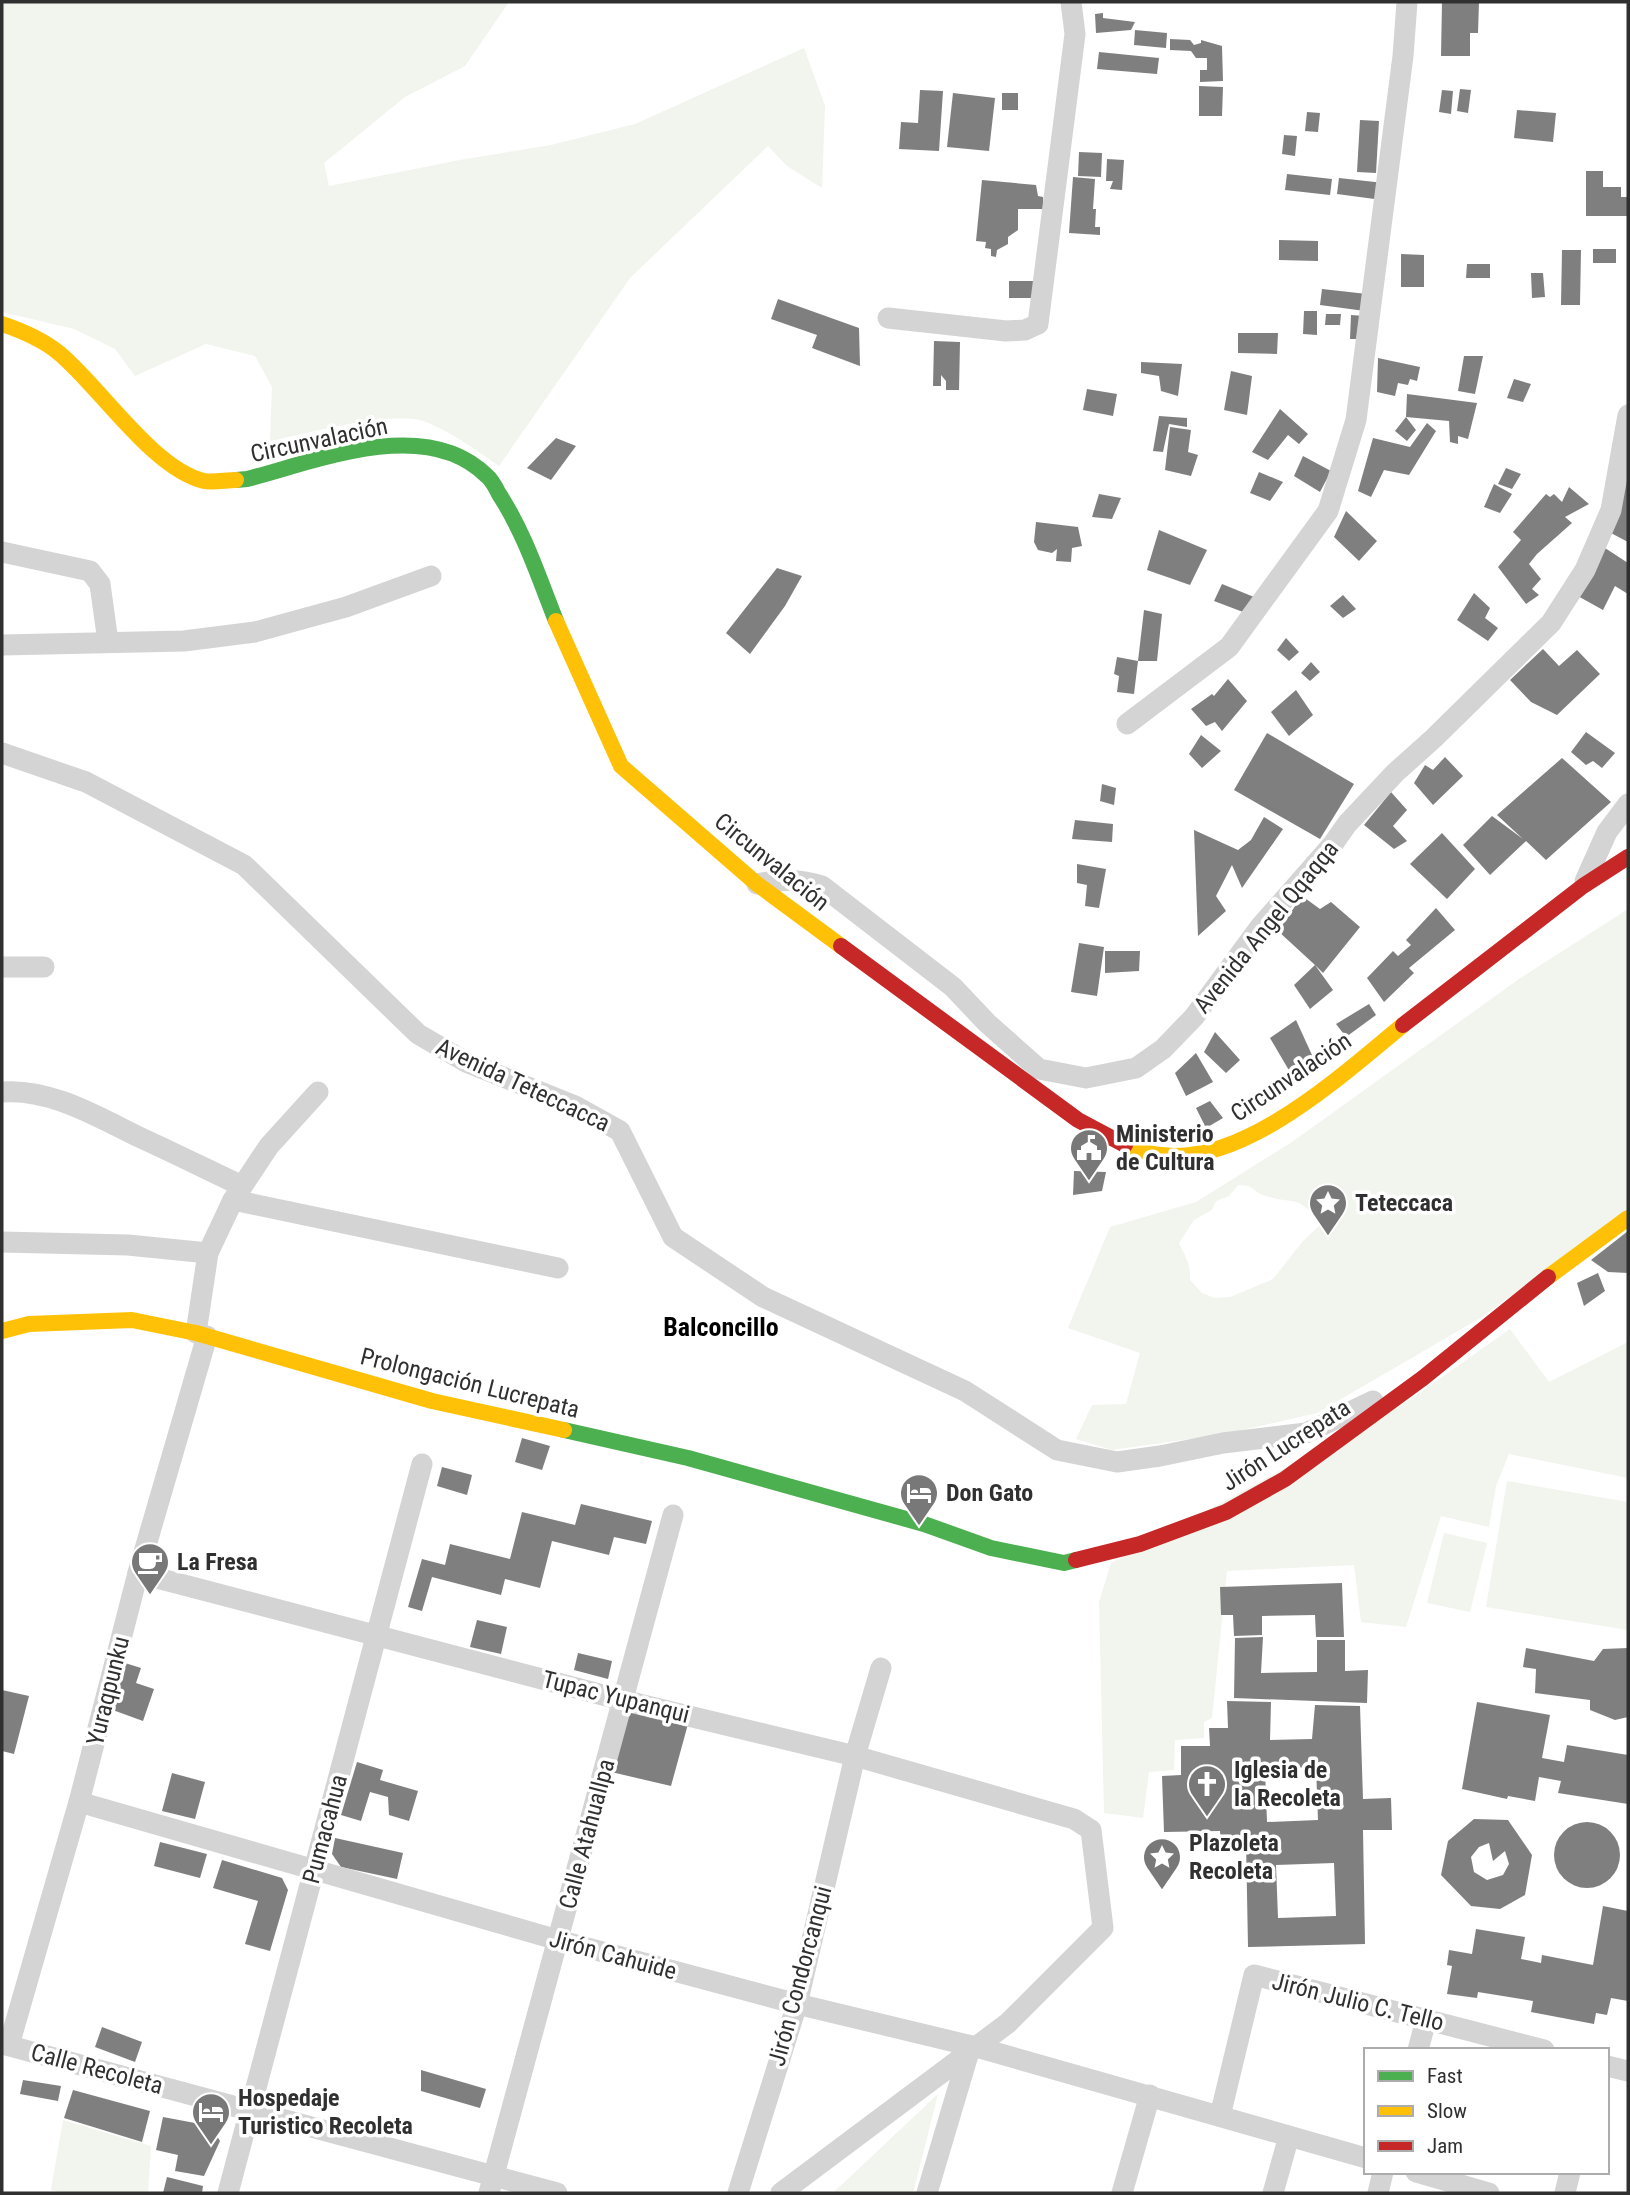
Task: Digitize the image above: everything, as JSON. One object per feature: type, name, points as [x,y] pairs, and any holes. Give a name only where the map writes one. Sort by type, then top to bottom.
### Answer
[{"type":"main road","name":"Circunvalación","points":[[2,324],[29,333],[59,353],[156,453],[177,470],[205,481],[247,479],[374,446],[415,444],[456,454],[488,476],[511,512],[569,652],[621,766],[757,884],[1078,1120],[1121,1143],[1153,1154],[1176,1156],[1232,1144],[1258,1133],[1301,1104],[1583,886],[1628,858]]},
{"type":"main road","name":"Jirón Lucrepata","points":[[924,1524],[991,1548],[1064,1563],[1140,1544],[1226,1512],[1285,1479],[1423,1378],[1528,1292],[1628,1218]]},
{"type":"main road","name":"Prolongación Lucrepata","points":[[2,1331],[29,1324],[132,1320],[201,1334],[432,1401],[688,1458],[924,1524]]},
{"type":"street","points":[[888,318],[1006,331],[1025,330],[1038,324],[1075,34],[1071,2]]},
{"type":"street","points":[[1127,723],[1230,648],[1328,511],[1358,408],[1401,69],[1406,2]]},
{"type":"street","name":"Avenida Angel Qqaqqa","points":[[757,884],[778,879],[800,880],[822,886],[953,987],[987,1023],[1039,1069],[1086,1077],[1136,1068],[1163,1049],[1194,1017],[1260,926],[1334,844],[1347,824],[1395,773],[1551,624],[1586,570],[1611,510],[1628,415]]},
{"type":"street","points":[[492,527],[511,512]]},
{"type":"street","points":[[2,552],[90,571],[100,584],[108,642]]},
{"type":"street","points":[[2,645],[184,641],[256,632],[345,607],[431,576]]},
{"type":"street","name":"Avenida Teteccacca","points":[[2,753],[86,782],[244,865],[418,1034],[466,1062],[575,1106],[620,1131],[673,1237],[763,1297],[965,1391],[1057,1450],[1117,1462],[1223,1443],[1306,1433],[1423,1378]]},
{"type":"street","points":[[1583,886],[1607,832],[1628,804]]},
{"type":"street","points":[[2,967],[44,967]]},
{"type":"street","points":[[2,1092],[36,1095],[79,1108],[238,1193],[558,1268]]},
{"type":"street","name":"Yuraqpunku","points":[[5,2044],[79,1802],[201,1334],[208,1252],[238,1193],[269,1146],[318,1092]]},
{"type":"street","points":[[2,1242],[128,1245],[208,1252]]},
{"type":"street","name":"Pumacahua","points":[[228,2193],[422,1464]]},
{"type":"street","name":"Calle Atahuallpa","points":[[492,2184],[673,1515]]},
{"type":"street","name":"Tupac Yupanqui","points":[[138,1573],[622,1700],[855,1756],[1074,1819],[1091,1830],[1103,1928],[1008,2024],[972,2051]]},
{"type":"street","name":"Jirón Condorcanqui","points":[[738,2193],[797,2004],[855,1756],[881,1668]]},
{"type":"street","name":"Jirón Cahuide","points":[[79,1802],[558,1940],[972,2051],[1150,2095],[1364,2157]]},
{"type":"street","name":"Jirón Julio C. Tello","points":[[1220,2116],[1254,1975],[1536,2048]]},
{"type":"street","points":[[1419,2048],[1426,2020]]},
{"type":"street","name":"Calle Recoleta","points":[[5,2044],[250,2110],[492,2184],[557,2193]]},
{"type":"street","points":[[781,2193],[972,2051]]},
{"type":"street","points":[[927,2193],[972,2051]]},
{"type":"street","points":[[1609,2066],[1628,2071]]},
{"type":"street","points":[[1122,2193],[1150,2095]]},
{"type":"street","points":[[1273,2193],[1289,2136]]},
{"type":"street","points":[[1378,2193],[1383,2174]]},
{"type":"street","points":[[1423,2174],[1489,2193]]},
{"type":"street","points":[[1565,2193],[1570,2174]]},
{"type":"shaded area","points":[[2,2],[509,2],[465,66],[405,97],[324,163],[329,186],[551,145],[635,124],[804,48],[825,106],[822,188],[787,166],[768,146],[630,278],[499,466],[446,431],[414,419],[381,419],[270,441],[272,387],[255,356],[206,344],[135,376],[115,349],[74,329],[2,312]]},
{"type":"shaded area","points":[[1628,909],[1628,1211],[1482,1317],[1317,1413],[1225,1434],[1112,1450],[1076,1439],[1092,1405],[1126,1404],[1140,1353],[1068,1328],[1110,1227],[1196,1202],[1292,1142],[1519,979]],"holes":[[[1238,1185],[1263,1195],[1301,1204],[1320,1225],[1303,1241],[1273,1279],[1230,1297],[1215,1298],[1202,1293],[1190,1280],[1189,1265],[1179,1243],[1194,1220],[1212,1210],[1216,1201],[1229,1196]]]},
{"type":"shaded area","points":[[1510,1329],[1549,1382],[1628,1342],[1628,1478],[1509,1454],[1496,1486],[1489,1527],[1441,1516],[1406,1627],[1361,1622],[1354,1565],[1227,1571],[1212,1718],[1204,1722],[1204,1738],[1175,1740],[1174,1770],[1149,1772],[1143,1818],[1104,1813],[1099,1602],[1111,1563],[1408,1401]]},
{"type":"shaded area","points":[[1507,1481],[1628,1502],[1628,1630],[1486,1607]]},
{"type":"shaded area","points":[[1444,1533],[1487,1543],[1470,1612],[1427,1603]]},
{"type":"shaded area","points":[[938,2094],[913,2193],[833,2193]]},
{"type":"shaded area","points":[[63,2120],[151,2146],[148,2193],[62,2193],[51,2190]]},
{"type":"building","points":[[1442,2],[1479,2],[1478,33],[1470,33],[1470,56],[1441,56]]},
{"type":"building","points":[[1103,13],[1103,18],[1135,22],[1131,30],[1096,33],[1095,14]]},
{"type":"building","points":[[1135,30],[1167,33],[1166,48],[1134,45]]},
{"type":"building","points":[[1170,39],[1190,40],[1194,45],[1201,43],[1201,40],[1222,46],[1223,81],[1200,82],[1200,70],[1207,70],[1207,58],[1196,58],[1191,51],[1170,50]]},
{"type":"building","points":[[1099,52],[1159,58],[1157,74],[1097,69]]},
{"type":"building","points":[[1199,86],[1223,87],[1222,116],[1199,116]]},
{"type":"building","points":[[1460,89],[1471,90],[1468,113],[1457,111]]},
{"type":"building","points":[[920,90],[943,91],[939,151],[899,149],[901,122],[918,123]]},
{"type":"building","points":[[1442,90],[1453,91],[1451,114],[1439,112]]},
{"type":"building","points":[[953,93],[995,98],[989,151],[947,147]]},
{"type":"building","points":[[1002,93],[1018,93],[1018,110],[1002,110]]},
{"type":"building","points":[[1517,110],[1556,113],[1553,142],[1514,138]]},
{"type":"building","points":[[1307,112],[1320,113],[1318,132],[1305,131]]},
{"type":"building","points":[[1360,120],[1379,121],[1376,173],[1357,172]]},
{"type":"building","points":[[1284,135],[1297,136],[1295,156],[1282,154]]},
{"type":"building","points":[[1079,152],[1102,153],[1101,177],[1078,176]]},
{"type":"building","points":[[1107,159],[1124,160],[1122,190],[1110,189],[1113,181],[1106,181]]},
{"type":"building","points":[[1586,171],[1603,171],[1603,187],[1621,187],[1621,197],[1628,197],[1628,216],[1586,216]]},
{"type":"building","points":[[1287,174],[1332,179],[1330,195],[1285,190]]},
{"type":"building","points":[[1073,177],[1095,179],[1093,209],[1096,209],[1095,227],[1100,227],[1100,235],[1069,233]]},
{"type":"building","points":[[1339,178],[1384,183],[1382,200],[1337,194]]},
{"type":"building","points":[[982,180],[1036,185],[1038,196],[1043,197],[1043,209],[1018,209],[1018,230],[1008,237],[1008,244],[997,250],[996,257],[991,256],[991,249],[985,248],[986,242],[976,241]]},
{"type":"building","points":[[1279,240],[1318,241],[1318,261],[1279,260]]},
{"type":"building","points":[[1593,249],[1616,249],[1616,263],[1593,263]]},
{"type":"building","points":[[1562,250],[1581,250],[1580,305],[1561,305]]},
{"type":"building","points":[[1401,254],[1424,255],[1424,287],[1401,287]]},
{"type":"building","points":[[1467,264],[1490,264],[1490,278],[1466,278]]},
{"type":"building","points":[[1531,273],[1543,273],[1545,297],[1532,298]]},
{"type":"building","points":[[1009,281],[1034,281],[1034,298],[1009,298]]},
{"type":"building","points":[[1322,289],[1367,294],[1365,311],[1320,305]]},
{"type":"building","points":[[778,299],[859,328],[860,366],[812,348],[817,335],[771,319]]},
{"type":"building","points":[[1304,311],[1317,311],[1317,335],[1303,334]]},
{"type":"building","points":[[1326,314],[1341,314],[1340,325],[1325,325]]},
{"type":"building","points":[[1351,315],[1364,316],[1364,339],[1350,339]]},
{"type":"building","points":[[1238,333],[1278,333],[1277,354],[1238,353]]},
{"type":"building","points":[[934,341],[960,342],[959,390],[946,390],[946,381],[941,375],[941,386],[933,386]]},
{"type":"building","points":[[1464,356],[1483,356],[1475,394],[1458,391]]},
{"type":"building","points":[[1378,358],[1420,367],[1417,381],[1410,379],[1408,385],[1398,383],[1395,396],[1377,392]]},
{"type":"building","points":[[1141,362],[1182,364],[1178,396],[1161,391],[1159,376],[1141,373]]},
{"type":"building","points":[[1231,371],[1252,376],[1247,415],[1224,410]]},
{"type":"building","points":[[1514,379],[1531,384],[1523,402],[1507,398]]},
{"type":"building","points":[[1087,389],[1117,394],[1113,416],[1083,410]]},
{"type":"building","points":[[1407,394],[1477,403],[1468,439],[1458,436],[1458,444],[1450,442],[1449,421],[1406,417]]},
{"type":"building","points":[[1280,409],[1308,434],[1299,444],[1288,435],[1268,460],[1252,452]]},
{"type":"building","points":[[1159,416],[1187,418],[1187,427],[1169,424],[1163,452],[1153,451]]},
{"type":"building","points":[[1406,417],[1416,430],[1407,441],[1395,431]]},
{"type":"building","points":[[1427,423],[1436,431],[1409,475],[1384,470],[1371,497],[1358,491],[1373,438],[1410,447]]},
{"type":"building","points":[[1170,427],[1191,430],[1188,452],[1198,455],[1191,476],[1165,470]]},
{"type":"building","points":[[556,438],[576,446],[551,480],[527,468]]},
{"type":"building","points":[[1303,456],[1331,471],[1320,492],[1294,476]]},
{"type":"building","points":[[1506,468],[1521,474],[1512,489],[1498,484]]},
{"type":"building","points":[[1259,472],[1283,482],[1270,501],[1250,493]]},
{"type":"building","points":[[1628,475],[1628,542],[1609,532]]},
{"type":"building","points":[[1494,484],[1512,494],[1500,513],[1484,507]]},
{"type":"building","points":[[1569,487],[1589,504],[1565,517],[1572,523],[1529,564],[1541,579],[1532,589],[1539,595],[1526,604],[1498,567],[1521,540],[1513,532],[1546,494],[1550,497],[1554,494],[1562,502]]},
{"type":"building","points":[[1099,494],[1121,498],[1112,519],[1092,517]]},
{"type":"building","points":[[1346,511],[1377,541],[1359,561],[1334,537]]},
{"type":"building","points":[[1036,522],[1078,527],[1082,546],[1072,548],[1071,562],[1056,561],[1057,549],[1052,553],[1038,550],[1034,542]]},
{"type":"building","points":[[1159,530],[1207,550],[1190,585],[1147,570]]},
{"type":"building","points":[[1605,548],[1628,563],[1628,594],[1615,586],[1603,610],[1576,595]]},
{"type":"building","points":[[777,568],[802,576],[785,606],[750,654],[726,633]]},
{"type":"building","points":[[1222,584],[1254,597],[1243,612],[1214,601]]},
{"type":"building","points":[[1474,593],[1490,608],[1485,618],[1498,628],[1488,641],[1457,620]]},
{"type":"building","points":[[1343,595],[1356,609],[1343,618],[1330,606]]},
{"type":"building","points":[[1144,610],[1162,614],[1157,661],[1138,661]]},
{"type":"building","points":[[1286,638],[1299,652],[1289,661],[1277,650]]},
{"type":"building","points":[[1543,649],[1559,666],[1577,650],[1600,674],[1557,715],[1531,702],[1510,680]]},
{"type":"building","points":[[1117,657],[1138,661],[1134,694],[1117,692],[1119,676],[1114,674]]},
{"type":"building","points":[[1311,662],[1320,672],[1310,681],[1301,673]]},
{"type":"building","points":[[1228,679],[1247,701],[1222,731],[1215,722],[1206,726],[1191,709],[1212,694],[1214,696]]},
{"type":"building","points":[[1296,690],[1313,715],[1289,736],[1271,712]]},
{"type":"building","points":[[1586,732],[1615,753],[1602,768],[1593,761],[1586,765],[1571,752]]},
{"type":"building","points":[[1267,733],[1354,784],[1320,839],[1234,790]]},
{"type":"building","points":[[1201,735],[1221,751],[1202,768],[1189,754]]},
{"type":"building","points":[[1445,757],[1463,776],[1433,805],[1414,783],[1425,765],[1433,770]]},
{"type":"building","points":[[1562,758],[1611,802],[1546,860],[1526,841],[1490,875],[1463,845],[1492,816],[1523,839],[1497,815]]},
{"type":"building","points":[[1102,784],[1116,788],[1114,805],[1100,801]]},
{"type":"building","points":[[1391,792],[1407,810],[1393,826],[1407,841],[1394,849],[1364,825]]},
{"type":"building","points":[[1264,817],[1283,829],[1242,888],[1232,865],[1216,896],[1226,911],[1198,936],[1194,830],[1238,850],[1251,840]]},
{"type":"building","points":[[1075,820],[1113,824],[1112,842],[1072,839]]},
{"type":"building","points":[[1442,833],[1475,869],[1447,899],[1410,864]]},
{"type":"building","points":[[1077,864],[1106,869],[1099,908],[1085,906],[1087,885],[1077,883]]},
{"type":"building","points":[[1302,896],[1320,909],[1331,902],[1360,927],[1323,973],[1278,931]]},
{"type":"building","points":[[1436,908],[1455,930],[1409,968],[1414,973],[1384,1002],[1367,978],[1393,951],[1398,956],[1411,945],[1406,940]]},
{"type":"building","points":[[1079,943],[1104,947],[1097,996],[1071,992]]},
{"type":"building","points":[[1105,951],[1140,951],[1139,971],[1105,973]]},
{"type":"building","points":[[1315,965],[1333,990],[1310,1009],[1294,985]]},
{"type":"building","points":[[1369,1004],[1376,1015],[1346,1037],[1336,1024]]},
{"type":"building","points":[[1296,1020],[1317,1066],[1297,1084],[1270,1038]]},
{"type":"building","points":[[1215,1032],[1240,1060],[1226,1073],[1204,1052]]},
{"type":"building","points":[[1196,1053],[1213,1082],[1186,1096],[1175,1073]]},
{"type":"building","points":[[1210,1101],[1223,1118],[1206,1128],[1196,1108]]},
{"type":"building","name":"Ministerio de Cultura","points":[[1074,1171],[1106,1172],[1102,1191],[1073,1195]]},
{"type":"building","points":[[1628,1231],[1628,1273],[1608,1272],[1591,1260]]},
{"type":"building","points":[[1598,1273],[1605,1291],[1584,1306],[1577,1283]]},
{"type":"building","points":[[522,1438],[550,1446],[542,1470],[515,1462]]},
{"type":"building","points":[[442,1467],[472,1475],[467,1495],[437,1486]]},
{"type":"building","points":[[581,1504],[652,1521],[646,1544],[614,1537],[609,1555],[552,1541],[540,1588],[505,1579],[501,1595],[432,1577],[422,1611],[408,1607],[422,1559],[445,1565],[450,1544],[510,1559],[522,1512],[575,1525]]},
{"type":"building","points":[[1342,1583],[1344,1637],[1316,1637],[1315,1615],[1262,1616],[1262,1635],[1234,1636],[1233,1615],[1221,1615],[1220,1587]]},
{"type":"building","points":[[477,1620],[507,1627],[501,1654],[470,1647]]},
{"type":"building","points":[[1263,1637],[1261,1673],[1317,1672],[1317,1640],[1345,1640],[1345,1671],[1368,1670],[1367,1703],[1234,1698],[1235,1638]]},
{"type":"building","points":[[1526,1648],[1594,1661],[1603,1649],[1628,1648],[1628,1717],[1615,1720],[1590,1710],[1590,1700],[1535,1693],[1536,1669],[1523,1667]]},
{"type":"building","points":[[578,1653],[612,1661],[608,1679],[574,1670]]},
{"type":"building","points":[[125,1663],[141,1668],[136,1683],[154,1689],[143,1721],[110,1709]]},
{"type":"building","points":[[2,1690],[29,1696],[14,1754],[2,1751]]},
{"type":"building","points":[[1227,1701],[1271,1702],[1270,1740],[1312,1739],[1315,1705],[1360,1706],[1363,1799],[1391,1798],[1392,1830],[1363,1830],[1365,1944],[1248,1947],[1246,1841],[1221,1842],[1220,1831],[1164,1832],[1162,1776],[1181,1775],[1181,1746],[1210,1746],[1209,1728],[1228,1728]],"holes":[[[1316,1767],[1318,1820],[1267,1822],[1265,1769]],[[1334,1863],[1336,1916],[1278,1918],[1276,1865]]]},
{"type":"building","points":[[1477,1702],[1550,1715],[1542,1758],[1564,1762],[1567,1745],[1628,1755],[1628,1804],[1558,1793],[1561,1781],[1539,1777],[1535,1801],[1508,1796],[1507,1799],[1462,1789]]},
{"type":"building","points":[[624,1708],[688,1724],[671,1786],[607,1771]]},
{"type":"building","points":[[357,1762],[383,1770],[380,1780],[418,1791],[409,1821],[389,1815],[388,1797],[370,1792],[361,1821],[341,1815]]},
{"type":"building","points":[[172,1773],[205,1782],[195,1819],[162,1811]]},
{"type":"building","points":[[1474,1819],[1508,1820],[1532,1855],[1525,1895],[1500,1909],[1471,1906],[1441,1875],[1448,1841]],"holes":[[[1489,1843],[1493,1861],[1505,1851],[1509,1864],[1503,1875],[1487,1880],[1474,1872],[1471,1857],[1479,1847]]]},
{"type":"building","points":[[1580,1822],[1594,1822],[1606,1827],[1615,1836],[1620,1855],[1618,1868],[1611,1879],[1594,1888],[1580,1888],[1568,1883],[1559,1874],[1554,1862],[1554,1848],[1559,1836],[1568,1827]]},
{"type":"building","points":[[335,1838],[403,1853],[397,1879],[341,1867],[332,1854]]},
{"type":"building","points":[[160,1842],[207,1854],[200,1878],[154,1866]]},
{"type":"building","points":[[222,1860],[282,1878],[288,1890],[270,1951],[245,1944],[258,1901],[213,1888]]},
{"type":"building","points":[[1603,1906],[1628,1911],[1628,2001],[1611,1998],[1607,2015],[1596,2013],[1594,2024],[1531,2012],[1533,2001],[1478,1992],[1477,1998],[1447,1994],[1452,1966],[1447,1965],[1449,1950],[1472,1954],[1476,1929],[1525,1937],[1521,1959],[1541,1963],[1542,1955],[1593,1965]]},
{"type":"building","points":[[102,2027],[142,2042],[135,2062],[95,2047]]},
{"type":"building","points":[[421,2070],[486,2089],[480,2108],[421,2091]]},
{"type":"building","points":[[23,2080],[61,2086],[58,2101],[20,2094]]},
{"type":"building","points":[[73,2090],[150,2111],[142,2142],[64,2118]]},
{"type":"building","points":[[163,2117],[211,2126],[220,2141],[204,2176],[175,2171],[178,2155],[156,2150]]},
{"type":"building","points":[[167,2177],[203,2186],[202,2193],[163,2193]]},
{"type":"traffic: fast","points":[[236,480],[371,448],[403,445],[434,448],[462,458],[494,484],[516,524],[556,621]]},
{"type":"traffic: fast","points":[[564,1430],[688,1458],[924,1524],[991,1548],[1064,1563],[1076,1560]]},
{"type":"traffic: slow","points":[[2,324],[32,336],[59,353],[166,461],[204,481],[236,480]]},
{"type":"traffic: slow","points":[[556,621],[621,766],[757,884],[841,946]]},
{"type":"traffic: slow","points":[[1125,1145],[1161,1155],[1193,1155],[1225,1146],[1258,1132],[1322,1091],[1403,1025]]},
{"type":"traffic: slow","points":[[1548,1277],[1628,1218]]},
{"type":"traffic: slow","points":[[2,1331],[29,1324],[132,1320],[196,1333],[432,1401],[564,1430]]},
{"type":"traffic: jam","points":[[1403,1025],[1583,886],[1628,857]]},
{"type":"traffic: jam","points":[[841,946],[1078,1120],[1125,1145]]},
{"type":"traffic: jam","points":[[1076,1560],[1140,1544],[1226,1512],[1285,1479],[1423,1378],[1548,1277]]},
{"type":"place","name":"Ministerio de Cultura","points":[[1089,1182]]},
{"type":"place","name":"Teteccaca","points":[[1328,1237]]},
{"type":"place","name":"Don Gato","points":[[919,1527]]},
{"type":"place","name":"La Fresa","points":[[150,1596]]},
{"type":"place","name":"Iglesia de la Recoleta","points":[[1207,1818]]},
{"type":"place","name":"Plazoleta Recoleta","points":[[1162,1891]]},
{"type":"place","name":"Hospedaje Turistico Recoleta","points":[[211,2146]]},
{"type":"district","name":"Balconcillo","points":[[721,1327]]}]
